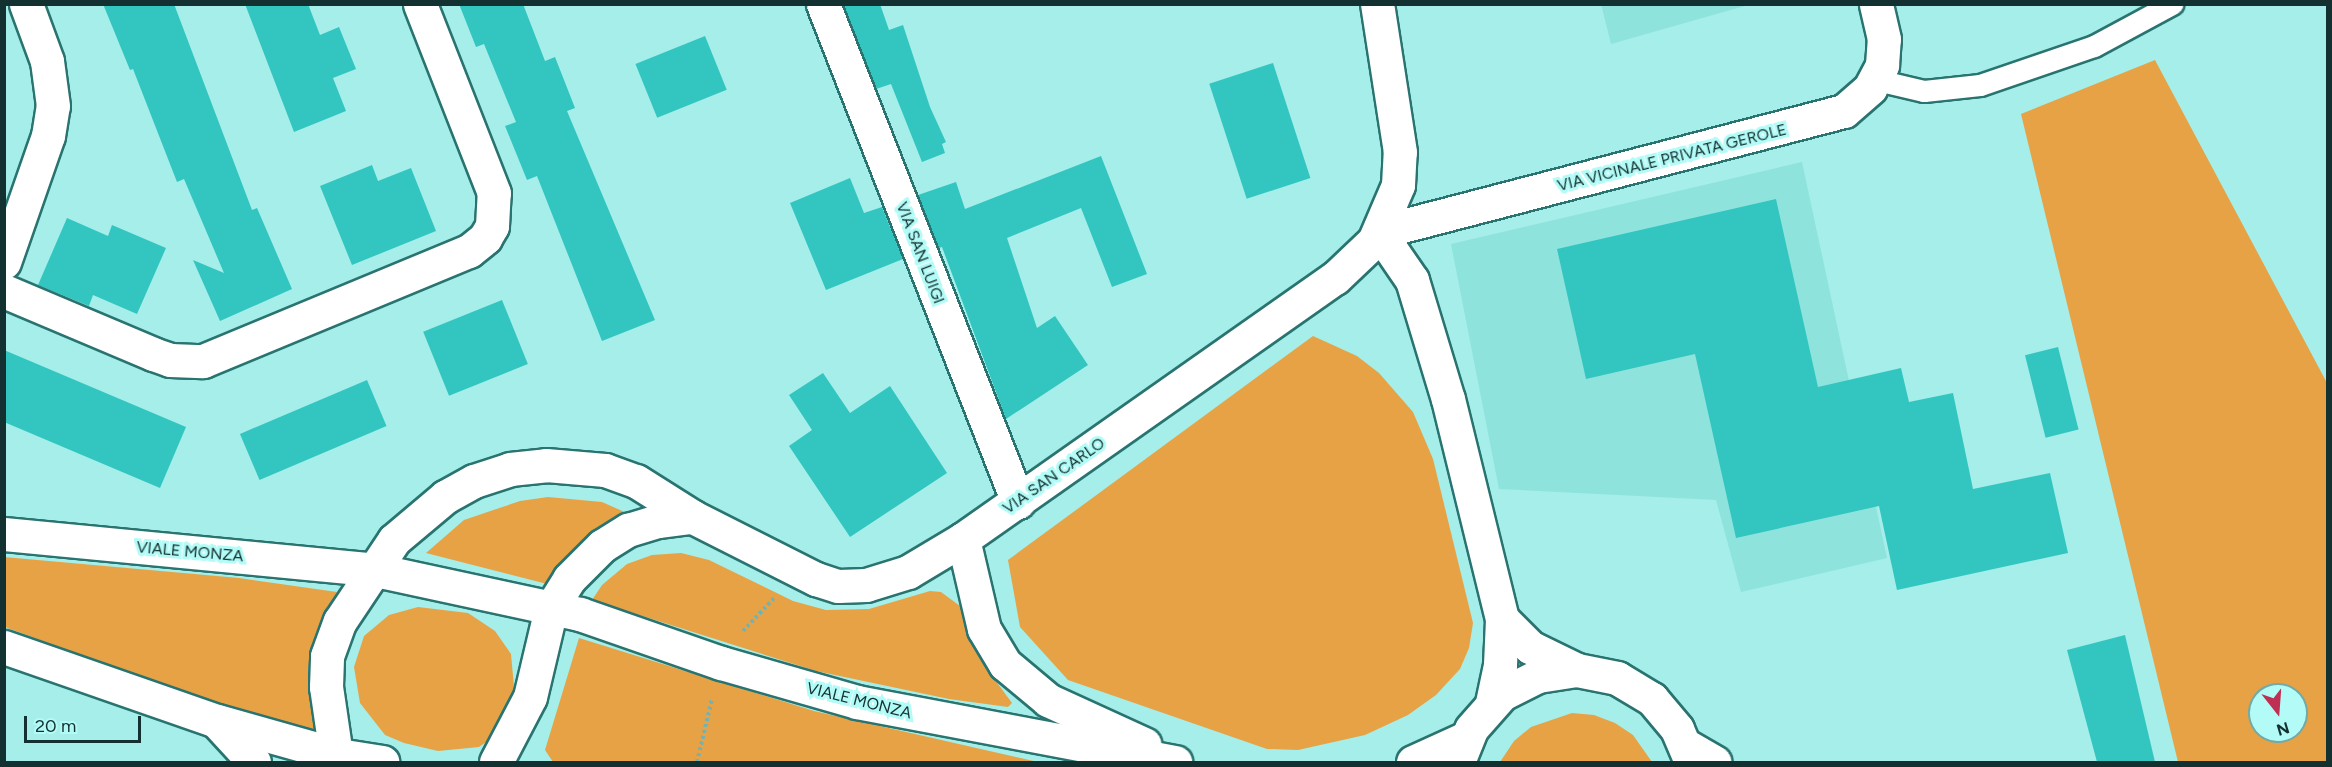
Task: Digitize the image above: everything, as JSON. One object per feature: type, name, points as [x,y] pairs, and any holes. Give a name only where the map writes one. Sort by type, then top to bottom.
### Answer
[{"type":"street","points":[[4,261],[48,136],[52,106],[47,62],[26,4]]},
{"type":"street","points":[[4,291],[170,360],[203,361],[469,251],[485,238],[492,226],[494,193],[420,4]]},
{"type":"street","name":"VIA SAN LUIGI","points":[[823,4],[1018,502]]},
{"type":"street","name":"VIA SAN CARLO","points":[[376,570],[394,540],[425,512],[464,486],[510,469],[561,464],[605,470],[636,481],[693,517],[816,579],[838,586],[866,585],[908,572],[1018,502],[1335,278],[1359,257],[1379,232],[1395,195],[1400,152],[1377,4]]},
{"type":"street","name":"VIA VICINALE PRIVATA GEROLE","points":[[1379,232],[1823,120],[1853,106],[1876,80],[1885,47],[1876,4]]},
{"type":"street","points":[[1379,232],[1412,280],[1448,399],[1502,619],[1500,665],[1492,703],[1462,750],[1413,762]]},
{"type":"street","points":[[496,762],[530,698],[551,608],[569,579],[614,538],[647,524],[693,517]]},
{"type":"street","name":"VIALE MONZA","points":[[4,534],[376,570],[580,614],[722,663],[857,702],[1175,762]]},
{"type":"street","points":[[963,539],[984,629],[1016,676],[1074,714],[1187,762]]},
{"type":"street","points":[[338,759],[326,687],[327,656],[340,621],[376,570]]},
{"type":"street","points":[[1502,619],[1530,647],[1577,670],[1611,676],[1641,690],[1670,718],[1688,754],[1714,762]]},
{"type":"street","points":[[4,647],[217,722],[338,759],[382,762]]},
{"type":"street","points":[[1492,703],[1525,681],[1577,670]]},
{"type":"street","points":[[217,722],[254,762]]},
{"type":"lane","points":[[1876,80],[1924,91],[1980,85],[2094,46],[2172,4]]},
{"type":"shaded area","points":[[1601,4],[1748,4],[1748,5],[1611,44]]},
{"type":"shaded area","points":[[2155,60],[2327,383],[2327,762],[2178,762],[2021,114]]},
{"type":"shaded area","points":[[1802,162],[1887,558],[1741,592],[1716,500],[1499,489],[1451,244]]},
{"type":"shaded area","points":[[1313,336],[1357,356],[1379,373],[1413,412],[1433,459],[1473,623],[1469,648],[1460,669],[1436,695],[1408,715],[1365,735],[1298,750],[1267,749],[1068,680],[1020,627],[1008,560]]},
{"type":"shaded area","points":[[548,497],[602,502],[629,514],[555,586],[426,553],[464,520],[520,501]]},
{"type":"shaded area","points":[[681,553],[709,560],[793,601],[826,610],[869,609],[930,591],[941,592],[960,606],[984,665],[1012,703],[1008,707],[949,699],[816,671],[592,600],[602,585],[627,564],[652,555]]},
{"type":"shaded area","points":[[4,557],[239,578],[337,592],[314,641],[308,669],[317,731],[278,724],[193,697],[5,627]]},
{"type":"shaded area","points":[[418,607],[468,613],[495,631],[511,654],[515,698],[493,737],[479,747],[438,751],[404,743],[385,735],[360,703],[354,667],[364,636],[389,615]]},
{"type":"shaded area","points":[[579,638],[814,711],[1038,762],[553,762],[545,750]]},
{"type":"shaded area","points":[[1572,713],[1594,715],[1615,723],[1633,735],[1652,762],[1500,762],[1514,741],[1531,727]]},
{"type":"building","points":[[103,4],[174,4],[252,210],[257,208],[292,289],[220,321],[193,260],[224,273],[184,179],[177,182],[133,69],[130,70]]},
{"type":"building","points":[[245,4],[308,4],[320,35],[339,27],[356,69],[333,78],[346,111],[294,132]]},
{"type":"building","points":[[459,4],[523,4],[545,61],[555,57],[575,108],[567,111],[655,320],[602,341],[537,176],[527,180],[505,126],[516,122],[484,44],[476,47]]},
{"type":"building","points":[[843,4],[880,4],[889,30],[903,25],[930,107],[946,142],[942,144],[945,153],[922,162],[891,84],[876,89]]},
{"type":"building","points":[[705,36],[727,90],[657,118],[635,64]]},
{"type":"building","points":[[1273,63],[1310,178],[1247,199],[1209,84]]},
{"type":"building","points":[[1101,156],[1147,274],[1112,287],[1081,208],[1007,238],[1037,328],[1055,316],[1088,365],[1006,419],[942,247],[939,248],[918,195],[956,182],[965,209]]},
{"type":"building","points":[[372,165],[378,181],[411,168],[436,231],[352,265],[320,186]]},
{"type":"building","points":[[850,178],[864,213],[882,207],[903,259],[826,290],[790,203]]},
{"type":"building","points":[[1776,199],[1818,387],[1901,368],[1909,402],[1953,393],[1973,489],[2050,473],[2068,553],[1897,590],[1879,506],[1736,538],[1695,354],[1586,379],[1557,249]]},
{"type":"building","points":[[67,218],[108,236],[112,225],[166,248],[137,314],[93,295],[89,306],[38,285]]},
{"type":"building","points":[[502,300],[528,364],[449,396],[423,332]]},
{"type":"building","points":[[2058,347],[2079,429],[2046,438],[2025,355]]},
{"type":"building","points":[[4,350],[186,427],[160,488],[4,422]]},
{"type":"building","points":[[823,373],[850,413],[890,386],[947,473],[850,537],[789,446],[812,430],[789,395]]},
{"type":"building","points":[[367,380],[387,426],[260,480],[240,434]]},
{"type":"building","points":[[2125,635],[2155,762],[2097,762],[2067,650]]}]
